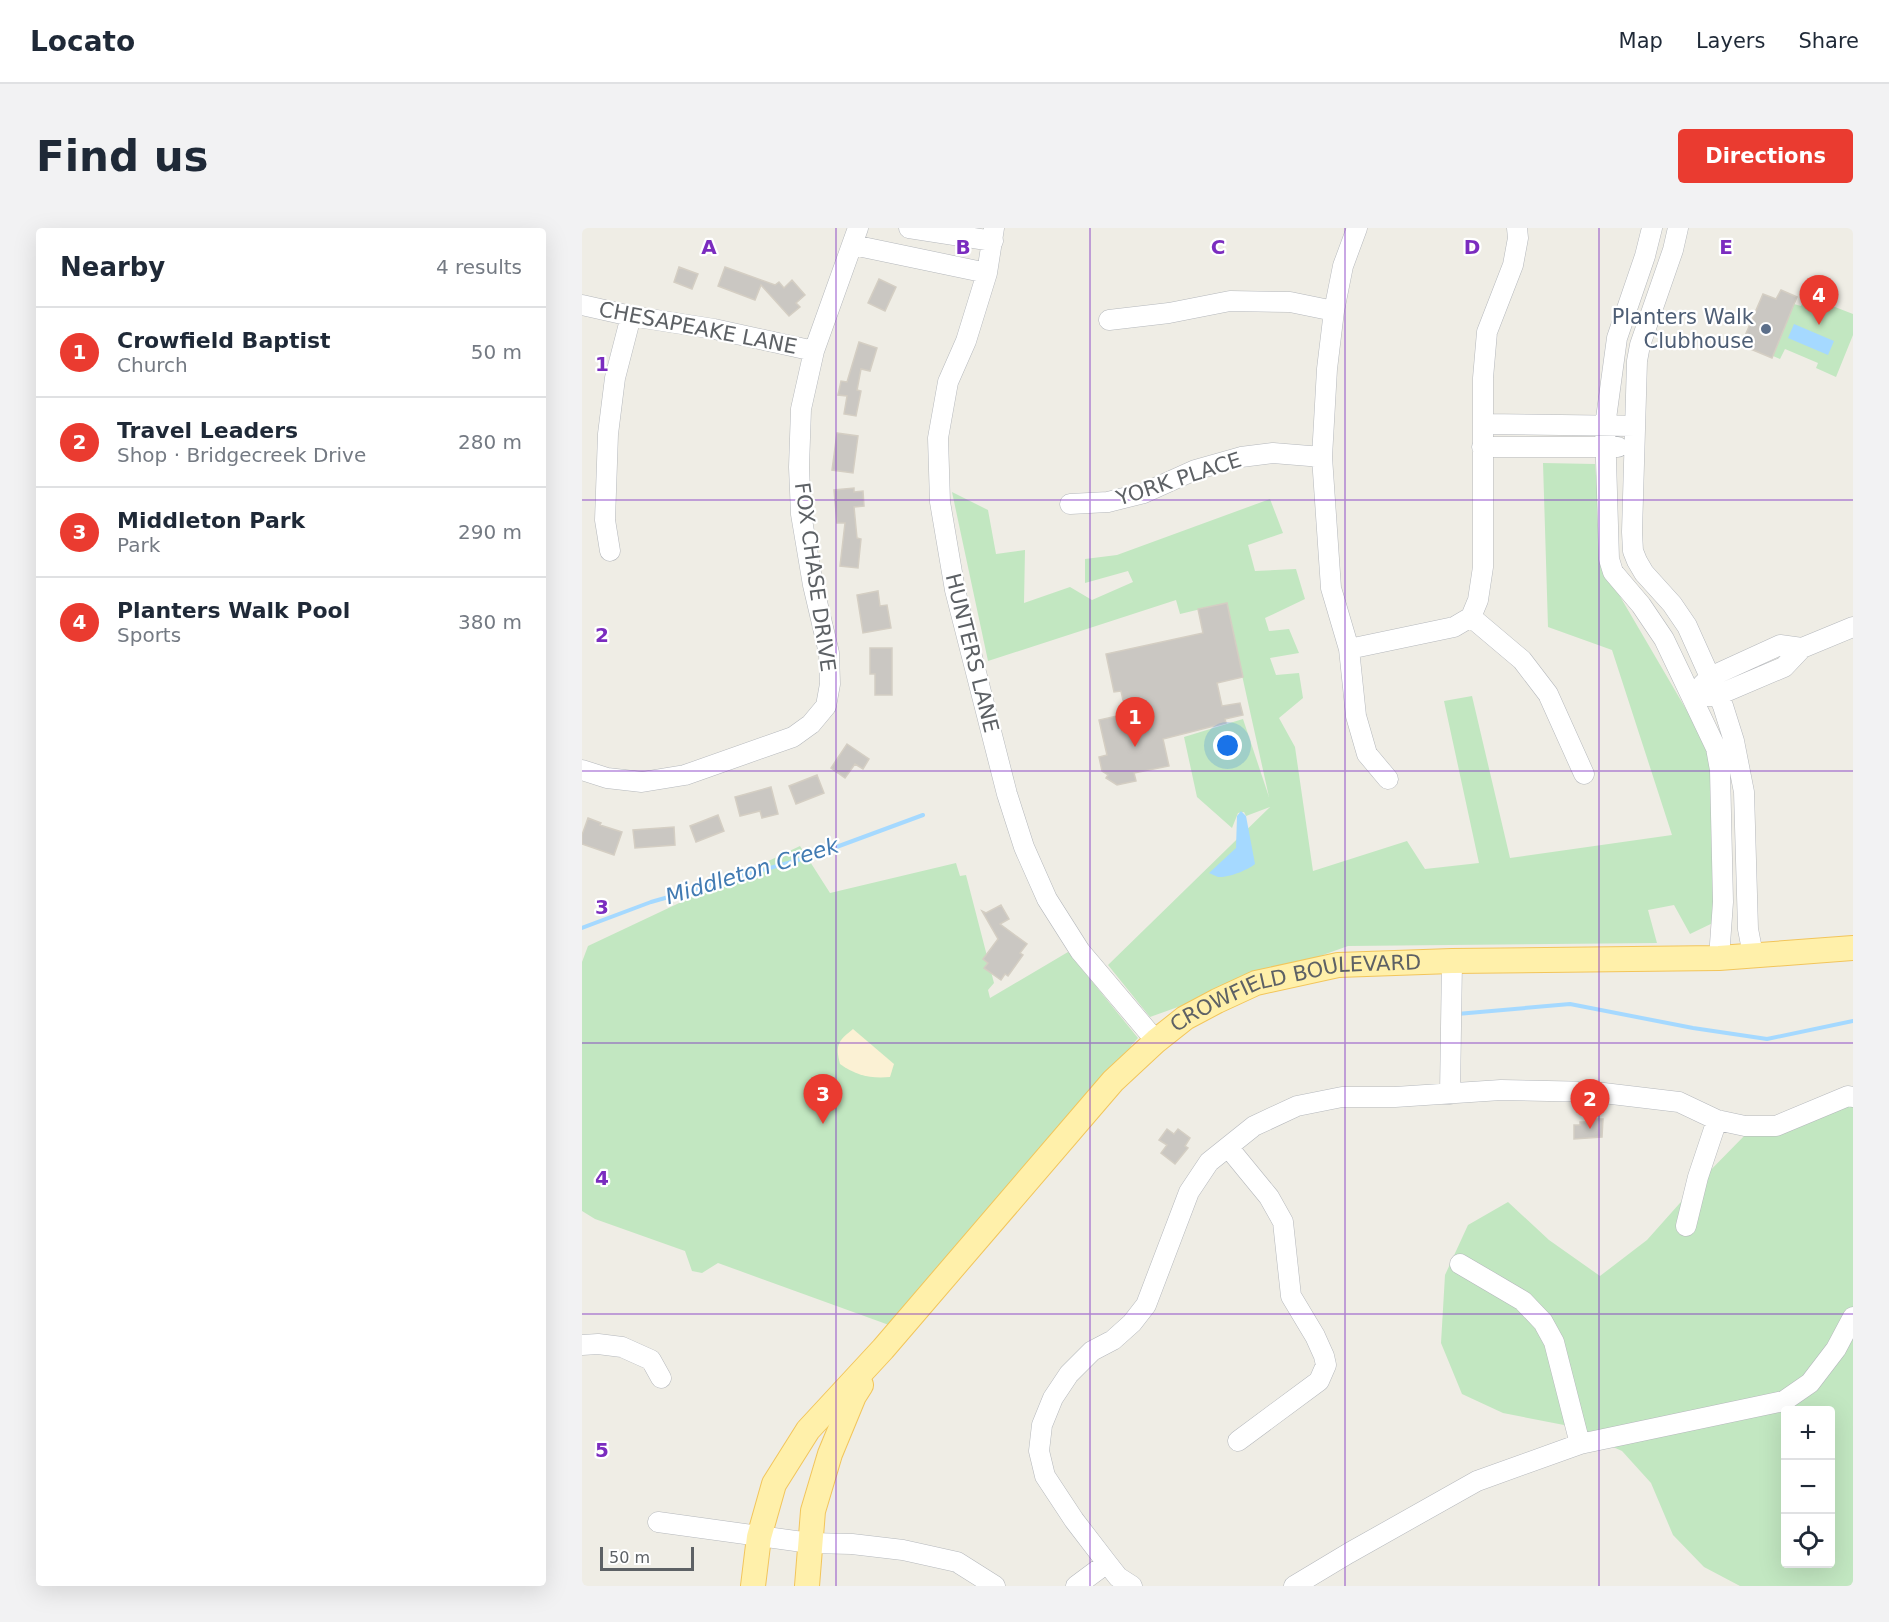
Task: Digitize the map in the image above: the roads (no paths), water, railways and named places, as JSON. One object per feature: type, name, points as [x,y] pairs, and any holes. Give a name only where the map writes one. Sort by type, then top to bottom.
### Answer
[{"type":"main road","name":"CROWFIELD BOULEVARD","points":[[753,1586],[759,1537],[774,1484],[808,1430],[883,1349],[1113,1082],[1156,1041],[1185,1018],[1256,983],[1338,965],[1452,961],[1719,958],[1853,948]]},
{"type":"main road","name":"CROWFIELD BOULEVARD","points":[[807,1586],[813,1510],[830,1454],[854,1396],[883,1349]]},
{"type":"street","points":[[909,228],[994,235]]},
{"type":"street","points":[[1357,228],[1343,266],[1334,311],[1327,369],[1322,457],[1331,588],[1349,649],[1356,716],[1367,754],[1388,779]]},
{"type":"street","points":[[1349,649],[1454,627],[1471,617],[1478,600],[1483,567],[1482,447],[1487,332],[1513,265],[1518,238],[1517,228]]},
{"type":"street","points":[[1652,228],[1647,250],[1617,338],[1605,426],[1609,559],[1613,572],[1641,605],[1664,639],[1716,748],[1720,770],[1723,902],[1719,958]]},
{"type":"street","points":[[1678,228],[1671,257],[1640,345],[1637,361],[1633,551],[1644,573],[1672,604],[1687,626],[1718,695],[1734,741],[1744,792],[1748,929],[1753,955]]},
{"type":"street","name":"HUNTERS LANE","points":[[994,235],[987,273],[966,341],[948,382],[939,438],[940,502],[955,590],[1007,794],[1024,847],[1047,898],[1080,951],[1156,1041]]},
{"type":"street","points":[[855,237],[987,273]]},
{"type":"street","name":"FOX CHASE DRIVE","points":[[582,770],[607,778],[642,782],[685,775],[793,737],[811,724],[826,706],[830,684],[829,653],[813,585],[801,514],[801,409],[814,351],[855,237]]},
{"type":"street","points":[[1647,250],[1671,257]]},
{"type":"street","points":[[1109,320],[1169,313],[1230,301],[1290,302],[1334,311]]},
{"type":"street","points":[[1629,302],[1654,308]]},
{"type":"street","name":"CHESAPEAKE LANE","points":[[582,305],[631,316],[714,329],[814,351]]},
{"type":"street","points":[[610,551],[605,520],[608,434],[615,378],[631,316]]},
{"type":"street","points":[[1483,424],[1634,426]]},
{"type":"street","points":[[1482,447],[1634,447]]},
{"type":"street","name":"YORK PLACE","points":[[1070,504],[1108,502],[1144,493],[1195,470],[1241,457],[1273,453],[1322,457]]},
{"type":"street","points":[[1471,617],[1522,660],[1548,694],[1584,774]]},
{"type":"street","points":[[1692,696],[1718,695],[1784,667],[1802,648],[1853,627]]},
{"type":"street","points":[[1692,696],[1710,677],[1780,645],[1802,648]]},
{"type":"street","points":[[1450,1094],[1452,961]]},
{"type":"street","points":[[1132,1586],[1118,1577],[1074,1520],[1045,1476],[1039,1451],[1042,1425],[1053,1398],[1069,1374],[1092,1351],[1113,1340],[1146,1305],[1189,1192],[1209,1162],[1254,1126],[1297,1106],[1342,1097],[1395,1097],[1501,1090],[1595,1092],[1679,1102],[1718,1120],[1745,1126],[1776,1126],[1848,1096],[1853,1098]]},
{"type":"street","points":[[1686,1226],[1698,1177],[1718,1120]]},
{"type":"street","points":[[1228,1147],[1269,1197],[1283,1222],[1291,1296],[1315,1336],[1326,1365],[1319,1381],[1238,1441]]},
{"type":"street","points":[[1460,1264],[1523,1301],[1543,1322],[1554,1342],[1580,1444]]},
{"type":"street","points":[[1294,1586],[1349,1552],[1477,1481],[1580,1444],[1784,1401],[1810,1383],[1836,1349],[1853,1317]]},
{"type":"street","points":[[582,1346],[598,1344],[622,1347],[651,1360],[661,1378]]},
{"type":"street","points":[[658,1522],[810,1543],[852,1544],[893,1549],[957,1562],[995,1586]]},
{"type":"street","points":[[1076,1586],[1107,1563]]},
{"type":"water","points":[[1794,324],[1834,341],[1828,355],[1788,338]]},
{"type":"water","points":[[1241,811],[1246,816],[1255,864],[1238,873],[1218,877],[1209,873],[1236,848],[1237,816]]},
{"type":"waterway","name":"Middleton Creek","points":[[582,928],[651,902],[812,856],[923,815]]},
{"type":"waterway","points":[[1457,1014],[1570,1004],[1693,1028],[1767,1039],[1853,1021]]},
{"type":"place","name":"Planters Walk Pool","points":[[1819,325]]},
{"type":"place","name":"Planters Walk Clubhouse","points":[[1766,329]]},
{"type":"place","name":"Crowfield Baptist","points":[[1135,747]]},
{"type":"place","name":"Middleton Park","points":[[823,1124]]},
{"type":"place","name":"Travel Leaders","points":[[1590,1129]]}]
